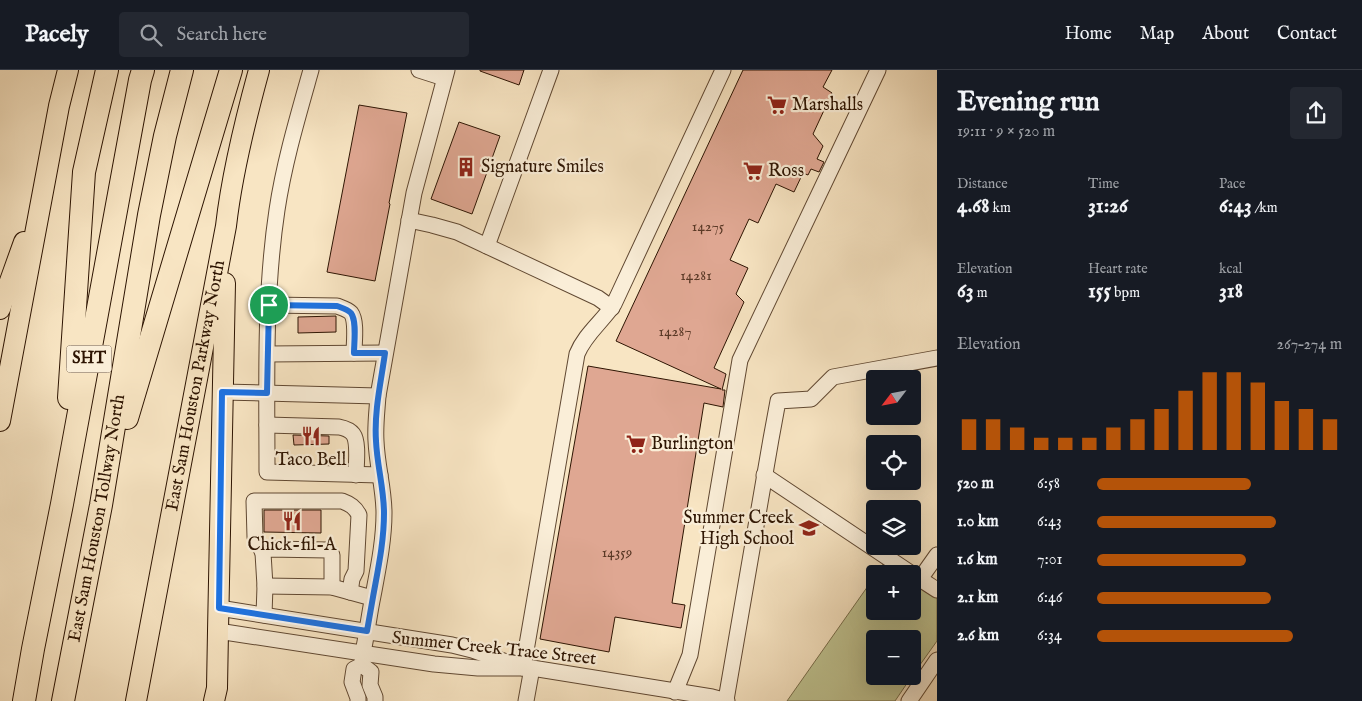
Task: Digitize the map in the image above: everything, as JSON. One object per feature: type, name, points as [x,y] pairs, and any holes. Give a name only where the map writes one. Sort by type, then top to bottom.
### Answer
[{"type":"highway","points":[[62,504],[84,172],[108,70]]},
{"type":"highway","name":"East Sam Houston Tollway North","points":[[24,701],[143,70]]},
{"type":"highway","name":"East Sam Houston Tollway North","points":[[63,701],[101,505],[149,215],[164,136],[182,70]]},
{"type":"highway","points":[[101,505],[231,70]]},
{"type":"main road","points":[[0,421],[59,106],[68,70]]},
{"type":"main road","name":"East Sam Houston Parkway North","points":[[136,701],[226,226],[230,192],[259,70]]},
{"type":"main road","points":[[0,309],[45,183]]},
{"type":"main road","points":[[214,701],[219,608],[226,226]]},
{"type":"street","points":[[310,70],[287,159],[277,210],[272,251],[267,393],[267,472],[380,476]]},
{"type":"street","points":[[358,701],[352,682],[354,669],[363,659],[383,531],[384,512],[376,442],[378,396],[416,185],[446,74],[419,70]]},
{"type":"street","points":[[487,246],[551,70]]},
{"type":"street","points":[[526,701],[527,668],[577,354],[585,339],[612,308],[723,70]]},
{"type":"street","points":[[676,692],[690,656],[740,360],[878,70]]},
{"type":"street","points":[[409,220],[444,227],[457,232],[598,298],[612,308]]},
{"type":"street","points":[[269,305],[337,306],[345,309],[354,320],[354,353]]},
{"type":"street","points":[[268,354],[385,353]]},
{"type":"street","points":[[726,701],[778,402],[812,400],[833,377],[937,358]]},
{"type":"street","points":[[222,392],[378,396]]},
{"type":"street","points":[[267,425],[339,427],[348,430],[353,434],[356,441],[356,474]]},
{"type":"street","points":[[764,475],[899,565]]},
{"type":"street","points":[[264,615],[264,553],[254,537],[254,501],[342,501],[356,509],[359,515],[356,571],[352,579],[350,592]]},
{"type":"street","points":[[264,553],[268,549],[328,550],[332,555],[332,587]]},
{"type":"street","points":[[921,570],[937,555]]},
{"type":"street","points":[[921,580],[937,590]]},
{"type":"street","points":[[265,586],[332,587],[372,598]]},
{"type":"street","points":[[219,608],[452,645],[527,668]]},
{"type":"street","name":"Summer Creek Trace Street","points":[[218,631],[363,659],[456,667],[527,668],[712,697],[726,701]]},
{"type":"street","points":[[363,659],[371,672],[370,685],[375,701]]},
{"type":"street","points":[[909,701],[937,660]]},
{"type":"green space","points":[[886,560],[893,565],[882,565]]},
{"type":"green space","points":[[921,584],[937,595],[937,641],[921,663],[921,630],[866,630],[866,685],[906,685],[895,701],[787,701],[866,589],[866,620],[921,620]]},
{"type":"building","points":[[480,70],[524,70],[519,85]]},
{"type":"building","points":[[743,70],[832,70],[823,87],[832,93],[813,134],[823,146],[817,159],[824,162],[819,172],[811,169],[808,175],[803,173],[794,192],[776,184],[758,223],[749,219],[730,260],[748,268],[736,294],[744,302],[714,368],[726,374],[722,390],[725,390],[723,407],[704,403],[672,603],[685,605],[681,628],[615,617],[609,652],[540,639],[588,366],[721,389],[616,341]]},
{"type":"building","points":[[359,105],[407,113],[375,281],[327,272]]},
{"type":"building","name":"Signature Smiles","points":[[459,122],[500,136],[472,214],[431,199]]},
{"type":"building","points":[[336,316],[336,332],[298,333],[298,317]]},
{"type":"building","points":[[293,435],[329,436],[329,444],[294,445]]},
{"type":"building","name":"Chick-fil-A","points":[[264,510],[321,510],[321,533],[264,532]]},
{"type":"place","name":"Marshalls","points":[[777,105]]},
{"type":"place","name":"Signature Smiles","points":[[466,167]]},
{"type":"place","name":"Ross","points":[[753,171]]},
{"type":"place","name":"Taco Bell","points":[[311,436]]},
{"type":"place","name":"Burlington","points":[[636,444]]},
{"type":"place","name":"Chick-fil-A","points":[[292,521]]},
{"type":"place","name":"Summer Creek High School","points":[[809,528]]},
{"type":"route","points":[[269,305],[337,306],[345,309],[354,320],[354,353],[385,353],[378,396],[376,427],[384,512],[383,531],[367,631],[219,608],[222,392],[267,393],[269,305]]}]
